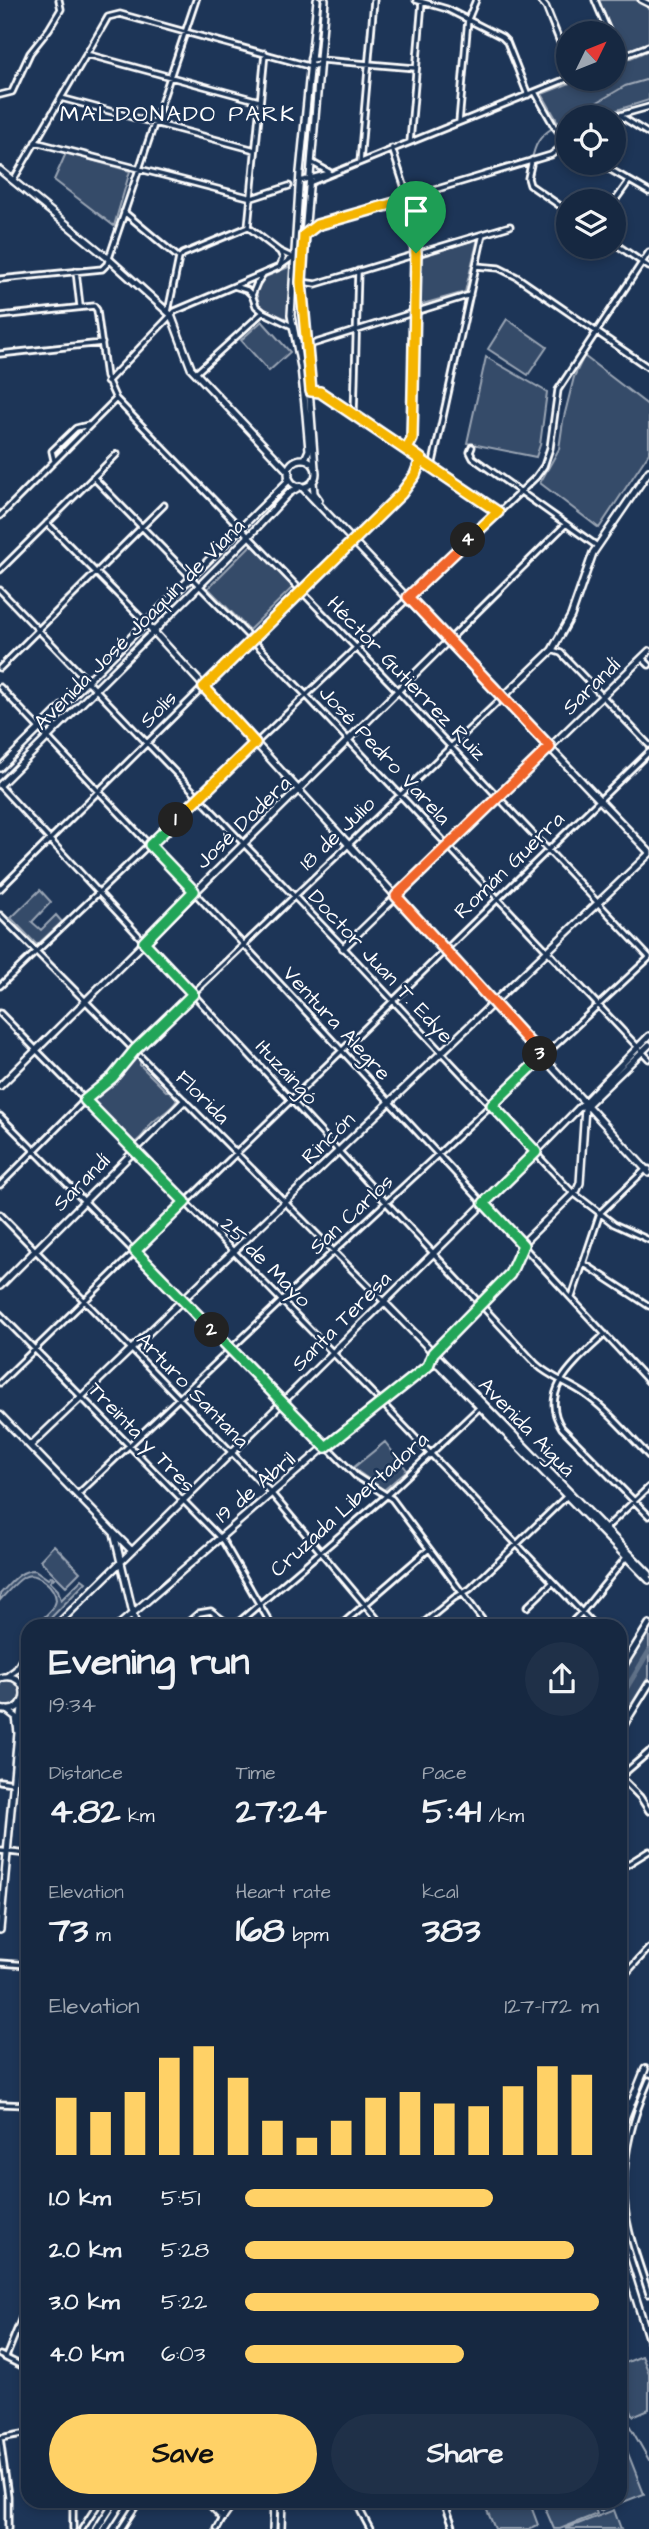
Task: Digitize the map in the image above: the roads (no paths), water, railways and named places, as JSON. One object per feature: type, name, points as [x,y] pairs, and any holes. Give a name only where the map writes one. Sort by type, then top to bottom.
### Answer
[{"type":"street","points":[[0,95],[12,92],[30,53],[61,9],[59,0]]},
{"type":"street","points":[[268,449],[285,462],[305,459],[309,454],[296,339],[292,326],[293,257],[317,0]]},
{"type":"street","points":[[325,0],[301,282],[316,468],[313,481],[316,497],[327,511]]},
{"type":"street","points":[[360,162],[374,0]]},
{"type":"street","points":[[416,0],[439,6],[468,19],[507,42],[527,95]]},
{"type":"street","points":[[459,122],[468,19],[476,0]]},
{"type":"street","points":[[540,0],[546,7],[556,32]]},
{"type":"street","points":[[596,0],[604,21]]},
{"type":"street","points":[[641,0],[649,3]]},
{"type":"street","points":[[0,279],[102,268],[108,259],[196,2]]},
{"type":"street","points":[[410,142],[422,2]]},
{"type":"street","points":[[14,179],[108,17],[114,14],[310,62],[367,63],[415,68]]},
{"type":"street","points":[[626,55],[649,46]]},
{"type":"street","points":[[248,227],[265,53]]},
{"type":"street","points":[[86,54],[259,101]]},
{"type":"street","points":[[310,62],[319,62]]},
{"type":"street","points":[[300,180],[309,180],[360,162],[556,83]]},
{"type":"street","points":[[535,92],[556,128]]},
{"type":"street","points":[[61,98],[255,150]]},
{"type":"street","points":[[626,113],[649,107]]},
{"type":"street","points":[[626,119],[649,134]]},
{"type":"street","points":[[35,142],[251,198],[289,186]]},
{"type":"street","points":[[392,148],[409,199],[414,221],[416,253],[412,439],[407,449]]},
{"type":"street","points":[[304,235],[317,225],[409,199],[556,151]]},
{"type":"street","points":[[532,160],[528,178],[530,185],[556,203]]},
{"type":"street","points":[[310,161],[329,173]]},
{"type":"street","points":[[0,170],[14,179],[170,314],[191,368],[268,449],[289,473],[294,484],[301,486],[327,511],[649,853]]},
{"type":"street","points":[[619,175],[649,192]]},
{"type":"street","points":[[623,189],[629,181]]},
{"type":"street","points":[[124,212],[179,258]]},
{"type":"street","points":[[306,217],[317,225]]},
{"type":"street","points":[[301,282],[316,284],[510,226]]},
{"type":"street","points":[[248,227],[279,251],[302,262]]},
{"type":"street","points":[[170,314],[179,258],[248,227]]},
{"type":"street","points":[[432,467],[483,234]]},
{"type":"street","points":[[279,251],[283,258],[279,267]]},
{"type":"street","points":[[626,251],[649,267]]},
{"type":"street","points":[[0,986],[355,646],[520,493],[544,466],[551,448],[558,390],[649,252]]},
{"type":"street","points":[[107,382],[170,314],[279,267],[293,257]]},
{"type":"street","points":[[476,266],[499,268],[517,277],[649,368]]},
{"type":"street","points":[[0,316],[80,306],[76,271]]},
{"type":"street","points":[[354,414],[358,271]]},
{"type":"street","points":[[252,295],[265,273]]},
{"type":"street","points":[[232,286],[247,290],[256,306],[263,312],[292,326]]},
{"type":"street","points":[[296,339],[302,346],[306,346],[470,295]]},
{"type":"street","name":"Héctor Gutierrez Ruiz","points":[[80,306],[90,305],[97,310],[107,382],[116,399],[242,527],[649,957]]},
{"type":"street","points":[[196,373],[263,312]]},
{"type":"street","points":[[0,354],[102,343]]},
{"type":"street","points":[[311,391],[320,392],[498,512]]},
{"type":"street","points":[[0,516],[116,399]]},
{"type":"street","points":[[54,462],[52,451],[76,428],[90,425]]},
{"type":"street","points":[[472,447],[470,456],[597,545]]},
{"type":"street","points":[[0,570],[117,454]]},
{"type":"street","points":[[305,459],[316,468]]},
{"type":"street","name":"Solís","points":[[0,888],[411,482],[421,459]]},
{"type":"street","points":[[289,473],[293,462]]},
{"type":"street","name":"18 de Julio","points":[[0,1185],[85,1100],[113,1077],[135,1050],[552,650],[571,616],[597,545],[649,471]]},
{"type":"street","name":"Avenida José Joaquín de Viana","points":[[0,768],[287,482],[289,473]]},
{"type":"street","name":"José Pedro Varela","points":[[93,477],[252,638],[649,1059]]},
{"type":"street","points":[[301,486],[313,481]]},
{"type":"street","name":"Avenida José Joaquín de Viana","points":[[0,786],[250,536],[289,492],[301,486]]},
{"type":"street","points":[[0,668],[164,505]]},
{"type":"street","points":[[47,523],[154,631],[492,1003],[648,1170],[600,1213],[572,1297]]},
{"type":"street","points":[[449,640],[566,524]]},
{"type":"street","name":"Doctor Juan T. Edye","points":[[0,590],[574,1193],[622,1229],[649,1240]]},
{"type":"street","name":"José Dodera","points":[[0,1086],[449,640]]},
{"type":"street","points":[[552,650],[561,653],[649,745]]},
{"type":"street","name":"Sarandí","points":[[343,948],[649,651]]},
{"type":"street","points":[[642,658],[649,666]]},
{"type":"street","name":"Ventura Alegre","points":[[0,687],[194,891],[649,1382]]},
{"type":"street","name":"Román Guerra","points":[[0,1383],[649,752]]},
{"type":"street","name":"Ituzaingó","points":[[0,786],[536,1364],[551,1377],[598,1405],[649,1457]]},
{"type":"street","name":"Rincón","points":[[30,1446],[649,853]]},
{"type":"street","name":"Florida","points":[[0,915],[384,1302]]},
{"type":"street","name":"San Carlos","points":[[77,1495],[649,957]]},
{"type":"street","name":"25 de Mayo","points":[[0,1013],[283,1301],[589,1619]]},
{"type":"street","points":[[640,1049],[649,1037]]},
{"type":"street","points":[[640,1049],[649,1045]]},
{"type":"street","name":"Santa Teresa","points":[[63,1619],[640,1049]]},
{"type":"street","name":"Sarandí","points":[[0,1286],[184,1101]]},
{"type":"street","points":[[428,1366],[433,1353],[510,1274],[523,1245],[574,1193],[578,1186],[585,1103]]},
{"type":"street","points":[[574,1113],[583,1116]]},
{"type":"street","points":[[0,1116],[326,1447],[362,1482],[392,1499],[482,1619]]},
{"type":"street","points":[[565,1183],[578,1186]]},
{"type":"street","name":"Arturo Santana","points":[[0,1214],[272,1494],[377,1619]]},
{"type":"street","points":[[583,1263],[649,1306]]},
{"type":"street","name":"Avenida Aiguá","points":[[384,1302],[480,1406],[649,1580]]},
{"type":"street","name":"Treinta y Tres","points":[[0,1314],[223,1541],[268,1619]]},
{"type":"street","points":[[605,1334],[560,1380],[555,1391],[554,1406],[558,1423],[649,1516]]},
{"type":"street","name":"Avenida Aiguá","points":[[428,1366],[436,1364],[455,1378]]},
{"type":"street","name":"19 de Abril","points":[[125,1619],[326,1447],[428,1366]]},
{"type":"street","name":"Cruzada Libertadora","points":[[241,1619],[386,1496],[480,1406]]},
{"type":"street","points":[[0,1415],[132,1550]]},
{"type":"street","points":[[603,1531],[649,1487]]},
{"type":"street","points":[[429,1619],[470,1589],[568,1495]]},
{"type":"street","points":[[112,1532],[134,1619]]},
{"type":"street","points":[[348,1619],[429,1549]]},
{"type":"street","points":[[575,1619],[628,1556]]},
{"type":"street","name":"Avenida Aiguá","points":[[628,1556],[649,1574]]},
{"type":"street","points":[[108,1574],[116,1573],[124,1579]]},
{"type":"street","points":[[527,1607],[554,1581]]},
{"type":"street","points":[[192,1619],[199,1613],[211,1611],[223,1619]]},
{"type":"street","points":[[627,1657],[649,1624]]},
{"type":"street","points":[[0,1677],[8,1676],[21,1662]]},
{"type":"street","points":[[8,1676],[20,1681],[21,1685]]},
{"type":"street","points":[[627,1720],[649,1684]]},
{"type":"street","points":[[3,1709],[16,1708],[21,1701]]},
{"type":"street","points":[[0,1930],[3,1852],[18,1732],[17,1719],[3,1709]]},
{"type":"street","points":[[18,1732],[21,1725]]},
{"type":"street","points":[[627,1771],[649,1752]]},
{"type":"street","points":[[0,1781],[13,1783]]},
{"type":"street","points":[[627,1784],[649,1811]]},
{"type":"street","points":[[627,1865],[649,1851]]},
{"type":"street","points":[[3,1852],[21,1853]]},
{"type":"street","points":[[627,1972],[649,1948]]},
{"type":"street","points":[[0,1963],[21,1964]]},
{"type":"street","points":[[627,2101],[649,2061]]},
{"type":"street","points":[[627,2114],[645,2069]]},
{"type":"street","points":[[627,2158],[634,2117],[649,2080]]},
{"type":"street","points":[[0,2104],[21,2105]]},
{"type":"street","points":[[627,2215],[649,2294]]},
{"type":"street","points":[[627,2269],[647,2325],[649,2340]]},
{"type":"street","points":[[6,2357],[21,2320]]},
{"type":"street","points":[[0,2355],[21,2365]]},
{"type":"street","points":[[8,2529],[8,2496],[0,2438],[21,2434]]},
{"type":"street","points":[[73,2508],[73,2526],[80,2527],[83,2527],[95,2508]]},
{"type":"street","points":[[97,2529],[110,2508]]},
{"type":"street","points":[[106,2529],[119,2508]]},
{"type":"street","points":[[121,2529],[134,2508]]},
{"type":"street","points":[[214,2508],[223,2518]]},
{"type":"street","points":[[217,2529],[230,2508]]},
{"type":"street","points":[[273,2529],[274,2508]]},
{"type":"street","points":[[281,2529],[282,2508]]},
{"type":"street","points":[[360,2508],[370,2529]]},
{"type":"street","points":[[446,2508],[454,2529]]},
{"type":"waterway","points":[[593,105],[625,86],[649,79]]},
{"type":"waterway","points":[[532,159],[538,142],[551,129]]},
{"type":"waterway","points":[[627,1687],[649,1651]]},
{"type":"waterway","points":[[627,2421],[649,2460]]},
{"type":"district","name":"MALDONADO PARK","points":[[178,113]]}]
